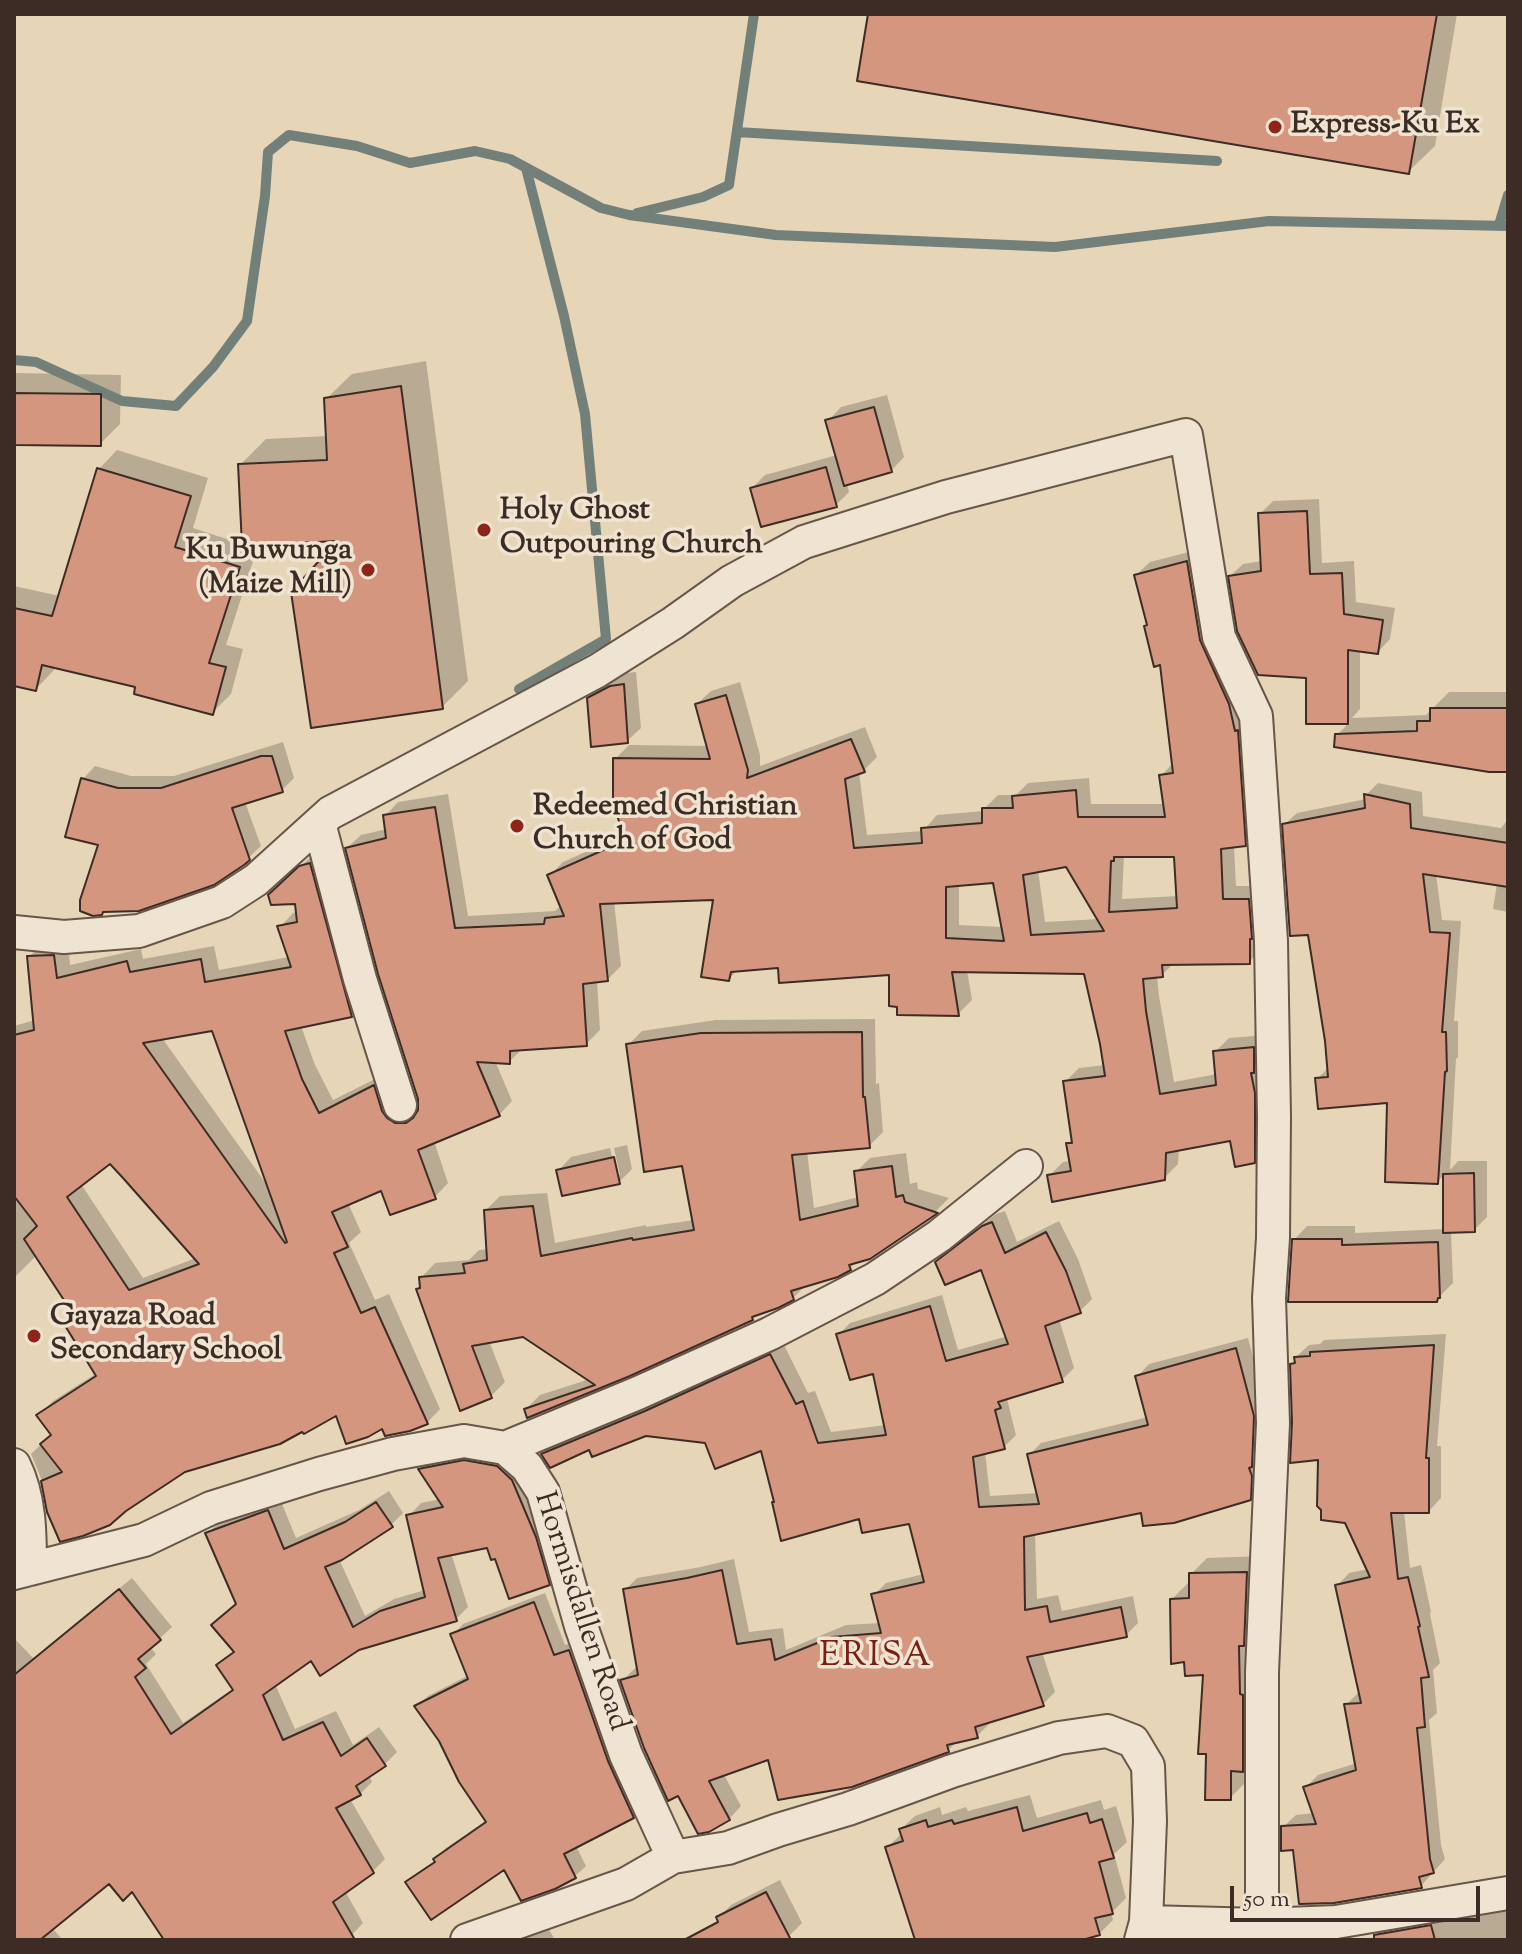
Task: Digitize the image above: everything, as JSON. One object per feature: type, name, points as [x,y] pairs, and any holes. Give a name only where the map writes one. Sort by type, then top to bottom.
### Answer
[{"type":"street","points":[[14,932],[64,937],[139,931],[222,902],[256,880],[330,813],[597,671],[732,581],[804,542],[946,497],[1186,435],[1219,637],[1256,716],[1271,941],[1274,1132],[1269,1298],[1273,1423],[1262,1672],[1262,1925]]},
{"type":"street","points":[[319,823],[360,979],[400,1105]]},
{"type":"street","points":[[14,1465],[21,1480],[30,1528],[22,1571],[144,1540],[211,1508],[393,1454],[464,1441],[505,1448],[756,1340],[875,1279],[939,1236],[1026,1166]]},
{"type":"street","name":"Hormisdallen Road","points":[[505,1448],[527,1467],[543,1492],[581,1626],[626,1755],[673,1857]]},
{"type":"street","points":[[467,1940],[626,1884],[673,1857],[728,1848],[952,1771],[1059,1738],[1107,1731],[1133,1741],[1148,1766],[1150,1821],[1144,1931],[1336,1922],[1508,1893]]},
{"type":"building","name":"Express-Ku Ex","points":[[868,14],[1437,14],[1409,174],[857,81]]},
{"type":"building","name":"Ku Buwunga (Maize Mill)","points":[[401,386],[443,709],[311,728],[291,592],[337,541],[242,546],[238,464],[327,460],[324,398]]},
{"type":"building","points":[[14,393],[101,394],[101,446],[14,445]]},
{"type":"building","points":[[874,407],[892,472],[844,486],[825,420]]},
{"type":"building","points":[[826,467],[837,507],[761,527],[750,488]]},
{"type":"building","points":[[97,468],[191,496],[175,547],[240,567],[209,663],[226,667],[213,715],[134,694],[135,687],[42,665],[36,691],[14,686],[14,608],[52,616]]},
{"type":"building","points":[[1307,511],[1310,574],[1342,573],[1344,614],[1383,620],[1378,654],[1348,650],[1348,724],[1306,724],[1306,678],[1258,675],[1237,631],[1228,576],[1261,571],[1258,513]]},
{"type":"building","points":[[1187,561],[1200,640],[1229,704],[1235,731],[1238,730],[1246,846],[1221,849],[1223,899],[1249,899],[1252,939],[1250,964],[1162,965],[1163,977],[1143,979],[1160,1094],[1216,1085],[1213,1051],[1254,1047],[1254,1073],[1251,1073],[1255,1093],[1255,1163],[1235,1167],[1230,1141],[1166,1153],[1165,1180],[1052,1202],[1047,1175],[1071,1171],[1066,1143],[1072,1143],[1063,1081],[1105,1076],[1084,974],[952,972],[959,1016],[897,1015],[897,1007],[889,1006],[889,975],[779,983],[778,968],[731,972],[729,981],[701,977],[713,900],[600,904],[608,981],[583,984],[587,1046],[510,1051],[510,1064],[477,1062],[500,1116],[418,1150],[436,1199],[390,1215],[381,1191],[332,1212],[348,1247],[334,1253],[361,1313],[375,1307],[428,1424],[385,1436],[382,1429],[346,1444],[336,1416],[280,1444],[185,1472],[110,1525],[60,1542],[47,1512],[41,1481],[62,1472],[40,1444],[51,1435],[36,1415],[96,1376],[64,1324],[75,1317],[24,1239],[37,1226],[14,1196],[14,1035],[34,1030],[27,956],[54,955],[57,978],[127,961],[130,972],[201,959],[205,982],[291,967],[277,926],[297,922],[295,904],[271,905],[268,895],[299,866],[310,863],[352,1017],[285,1031],[302,1079],[319,1113],[374,1085],[387,1118],[395,1123],[406,1123],[418,1110],[418,1099],[378,974],[345,848],[386,838],[383,815],[435,807],[455,928],[544,924],[545,918],[564,916],[547,875],[626,840],[613,805],[613,758],[710,759],[695,704],[726,695],[748,770],[747,778],[851,739],[865,772],[845,779],[854,848],[922,843],[921,828],[982,823],[982,808],[1013,808],[1012,796],[1076,790],[1078,817],[1165,817],[1159,775],[1173,773],[1160,665],[1154,667],[1134,575]],"holes":[[[1114,857],[1174,857],[1177,908],[1109,912],[1111,861]],[[1066,867],[1104,931],[1031,935],[1023,875]],[[993,883],[1004,941],[946,938],[946,887]],[[212,1031],[285,1243],[143,1043]],[[110,1164],[199,1264],[129,1290],[67,1197]]]},
{"type":"building","points":[[624,684],[628,743],[591,747],[587,698],[610,686]]},
{"type":"building","points":[[1430,708],[1508,708],[1508,772],[1489,772],[1334,747],[1335,734],[1417,731],[1417,721],[1430,721]]},
{"type":"building","points":[[261,756],[272,756],[283,792],[232,808],[250,860],[214,885],[139,911],[103,912],[102,915],[93,916],[80,911],[80,900],[98,845],[65,837],[81,778],[118,788],[161,788]]},
{"type":"building","points":[[1364,794],[1410,804],[1411,828],[1508,843],[1508,887],[1423,874],[1430,932],[1450,933],[1442,1032],[1446,1032],[1447,1071],[1438,1184],[1385,1182],[1387,1103],[1318,1109],[1315,1078],[1328,1077],[1325,1041],[1308,935],[1290,936],[1282,824],[1365,808]]},
{"type":"building","points":[[862,1032],[863,1097],[870,1148],[792,1155],[800,1220],[858,1206],[854,1171],[892,1166],[896,1197],[903,1195],[905,1202],[938,1213],[870,1259],[849,1265],[851,1270],[838,1277],[791,1291],[794,1300],[778,1308],[752,1317],[753,1320],[630,1376],[527,1418],[524,1409],[595,1385],[523,1337],[472,1346],[492,1398],[460,1411],[416,1289],[420,1288],[419,1277],[465,1273],[463,1264],[487,1260],[484,1210],[533,1206],[541,1256],[632,1238],[694,1230],[682,1166],[644,1172],[626,1044],[701,1033]]},
{"type":"building","points":[[614,1157],[620,1184],[562,1196],[556,1170]]},
{"type":"building","points":[[1474,1173],[1475,1232],[1443,1233],[1443,1174]]},
{"type":"building","points":[[992,1222],[1005,1253],[1046,1232],[1066,1271],[1081,1313],[1045,1326],[1063,1382],[998,1402],[1001,1408],[995,1410],[1005,1449],[973,1457],[979,1507],[1039,1504],[1027,1454],[1148,1425],[1135,1376],[1236,1348],[1254,1416],[1252,1467],[1249,1468],[1252,1476],[1251,1500],[1174,1523],[1143,1526],[1141,1513],[1024,1537],[1025,1610],[1047,1606],[1050,1622],[1121,1607],[1127,1637],[1027,1657],[1044,1706],[975,1727],[978,1738],[947,1745],[949,1752],[852,1787],[778,1800],[768,1760],[709,1781],[730,1820],[709,1832],[698,1834],[678,1796],[668,1801],[644,1748],[620,1680],[638,1675],[623,1589],[722,1570],[737,1644],[771,1639],[775,1660],[832,1637],[881,1633],[871,1594],[924,1582],[909,1524],[862,1533],[859,1519],[781,1541],[761,1451],[715,1469],[705,1443],[646,1436],[592,1457],[589,1450],[550,1468],[541,1454],[770,1354],[796,1404],[803,1401],[818,1443],[886,1435],[873,1374],[850,1380],[836,1334],[930,1306],[946,1361],[1008,1344],[981,1270],[945,1285],[935,1262],[982,1226]]},
{"type":"building","points":[[1292,1239],[1342,1239],[1342,1245],[1438,1242],[1440,1298],[1437,1302],[1288,1302]]},
{"type":"building","points":[[1434,1345],[1426,1458],[1429,1458],[1429,1513],[1391,1513],[1398,1579],[1408,1577],[1429,1677],[1421,1678],[1425,1727],[1417,1728],[1434,1873],[1419,1877],[1422,1888],[1334,1903],[1299,1904],[1293,1850],[1281,1851],[1281,1826],[1316,1824],[1303,1787],[1356,1770],[1344,1704],[1361,1703],[1335,1585],[1370,1577],[1345,1523],[1321,1520],[1321,1510],[1317,1506],[1318,1460],[1290,1463],[1290,1364],[1295,1363],[1294,1357],[1310,1356],[1310,1352]]},
{"type":"building","points":[[464,1460],[497,1466],[512,1480],[536,1537],[550,1585],[509,1599],[495,1559],[491,1560],[487,1548],[438,1558],[457,1621],[359,1650],[320,1676],[311,1661],[263,1695],[283,1740],[323,1722],[341,1756],[367,1738],[386,1766],[356,1786],[361,1795],[336,1808],[374,1873],[333,1902],[355,1940],[164,1940],[132,1892],[123,1901],[109,1884],[40,1940],[14,1940],[14,1675],[119,1589],[161,1640],[138,1659],[146,1668],[135,1677],[171,1734],[233,1690],[216,1665],[234,1652],[211,1625],[236,1604],[205,1533],[268,1510],[284,1549],[345,1522],[376,1502],[393,1527],[342,1560],[325,1567],[353,1627],[380,1611],[425,1597],[406,1515],[443,1507],[418,1469]]},
{"type":"building","points":[[1247,1572],[1244,1646],[1239,1646],[1240,1694],[1243,1695],[1243,1772],[1231,1771],[1231,1800],[1205,1800],[1206,1754],[1198,1754],[1203,1675],[1185,1676],[1184,1662],[1171,1664],[1170,1599],[1189,1598],[1189,1573]]},
{"type":"building","points":[[534,1602],[554,1655],[569,1650],[608,1761],[634,1818],[564,1854],[576,1878],[555,1889],[521,1901],[504,1870],[431,1920],[405,1882],[486,1822],[459,1782],[439,1741],[414,1706],[468,1679],[450,1634]]},
{"type":"building","points":[[1017,1807],[1023,1831],[1087,1813],[1090,1823],[1102,1819],[1114,1858],[1099,1862],[1113,1914],[1095,1918],[1100,1935],[1082,1940],[915,1940],[885,1847],[903,1841],[899,1829],[926,1820],[928,1827],[952,1820],[954,1824]]},
{"type":"building","points":[[766,1892],[791,1940],[684,1940],[718,1922],[716,1917]]},
{"type":"building","points":[[1431,1925],[1435,1940],[1374,1940],[1374,1935]]},
{"type":"waterway","points":[[637,213],[703,197],[729,185],[754,14]]},
{"type":"waterway","points":[[737,132],[1217,161]]},
{"type":"waterway","points":[[14,360],[36,362],[122,401],[176,406],[213,367],[247,321],[265,196],[268,152],[289,135],[357,146],[410,163],[475,151],[510,159],[601,208],[629,215],[776,235],[1055,247],[1269,221],[1508,226]]},
{"type":"waterway","points":[[519,689],[606,639],[585,414],[564,316],[526,168]]},
{"type":"waterway","points":[[1499,225],[1508,195]]},
{"type":"place","name":"Express-Ku Ex","points":[[1275,127]]},
{"type":"place","name":"Holy Ghost Outpouring Church","points":[[484,530]]},
{"type":"place","name":"Ku Buwunga (Maize Mill)","points":[[368,570]]},
{"type":"place","name":"Redeemed Christian Church of God","points":[[517,826]]},
{"type":"place","name":"Gayaza Road Secondary School","points":[[34,1336]]},
{"type":"district","name":"ERISA","points":[[876,1659]]}]
